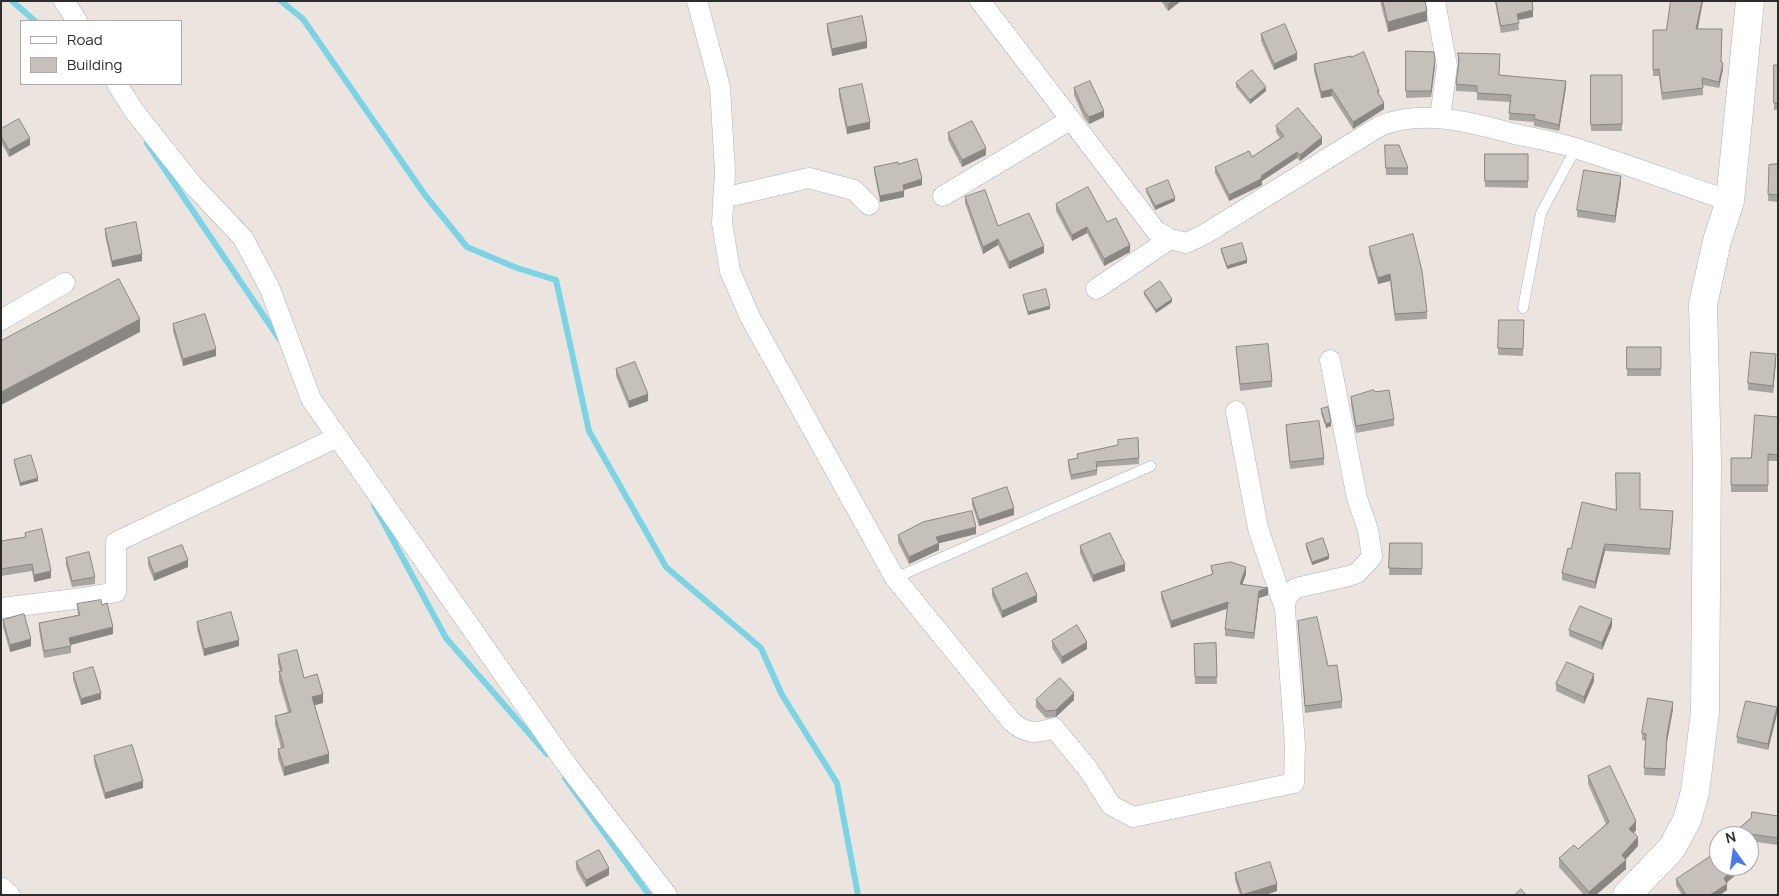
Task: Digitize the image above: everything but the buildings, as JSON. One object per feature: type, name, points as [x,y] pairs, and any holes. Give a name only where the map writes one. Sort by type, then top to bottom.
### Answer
[{"type":"main road","points":[[1627,895],[1672,848],[1687,820],[1695,792],[1705,712],[1707,462],[1704,304],[1717,241],[1730,201],[1750,1]]},
{"type":"street","points":[[64,1],[76,20]]},
{"type":"street","points":[[696,1],[720,87],[725,172],[722,223],[730,271],[750,317],[895,578],[1012,722],[1022,730],[1039,733],[1054,728],[1088,768],[1110,805],[1133,817],[1294,783],[1295,745],[1285,609],[1286,598],[1296,588],[1357,573],[1372,558],[1368,530],[1357,498],[1330,360]]},
{"type":"street","points":[[980,1],[1156,232],[1170,239],[1186,243],[1204,234],[1380,126],[1396,120],[1440,118],[1477,124],[1576,148],[1730,201]]},
{"type":"street","points":[[1435,1],[1447,66],[1440,118]]},
{"type":"street","points":[[118,85],[134,111],[192,184],[242,238],[270,289],[312,399],[567,765],[667,895]]},
{"type":"street","points":[[943,196],[1070,120]]},
{"type":"street","points":[[723,198],[809,178],[854,190],[869,205]]},
{"type":"street","points":[[1096,289],[1170,239]]},
{"type":"street","points":[[1,320],[65,283]]},
{"type":"street","points":[[1236,411],[1258,528],[1285,609]]},
{"type":"street","points":[[1,608],[116,592],[116,542],[338,437]]},
{"type":"street","points":[[1,887],[10,895]]},
{"type":"lane","points":[[1523,308],[1541,213],[1576,148]]},
{"type":"lane","points":[[895,578],[1151,466]]},
{"type":"waterway","points":[[12,1],[34,20]]},
{"type":"waterway","points":[[281,1],[303,19],[425,195],[467,247],[517,268],[556,280],[589,431],[666,567],[761,648],[782,695],[837,783],[858,895]]},
{"type":"waterway","points":[[147,143],[280,340]]},
{"type":"waterway","points":[[374,505],[446,638],[547,754]]},
{"type":"waterway","points":[[565,778],[649,895]]}]
